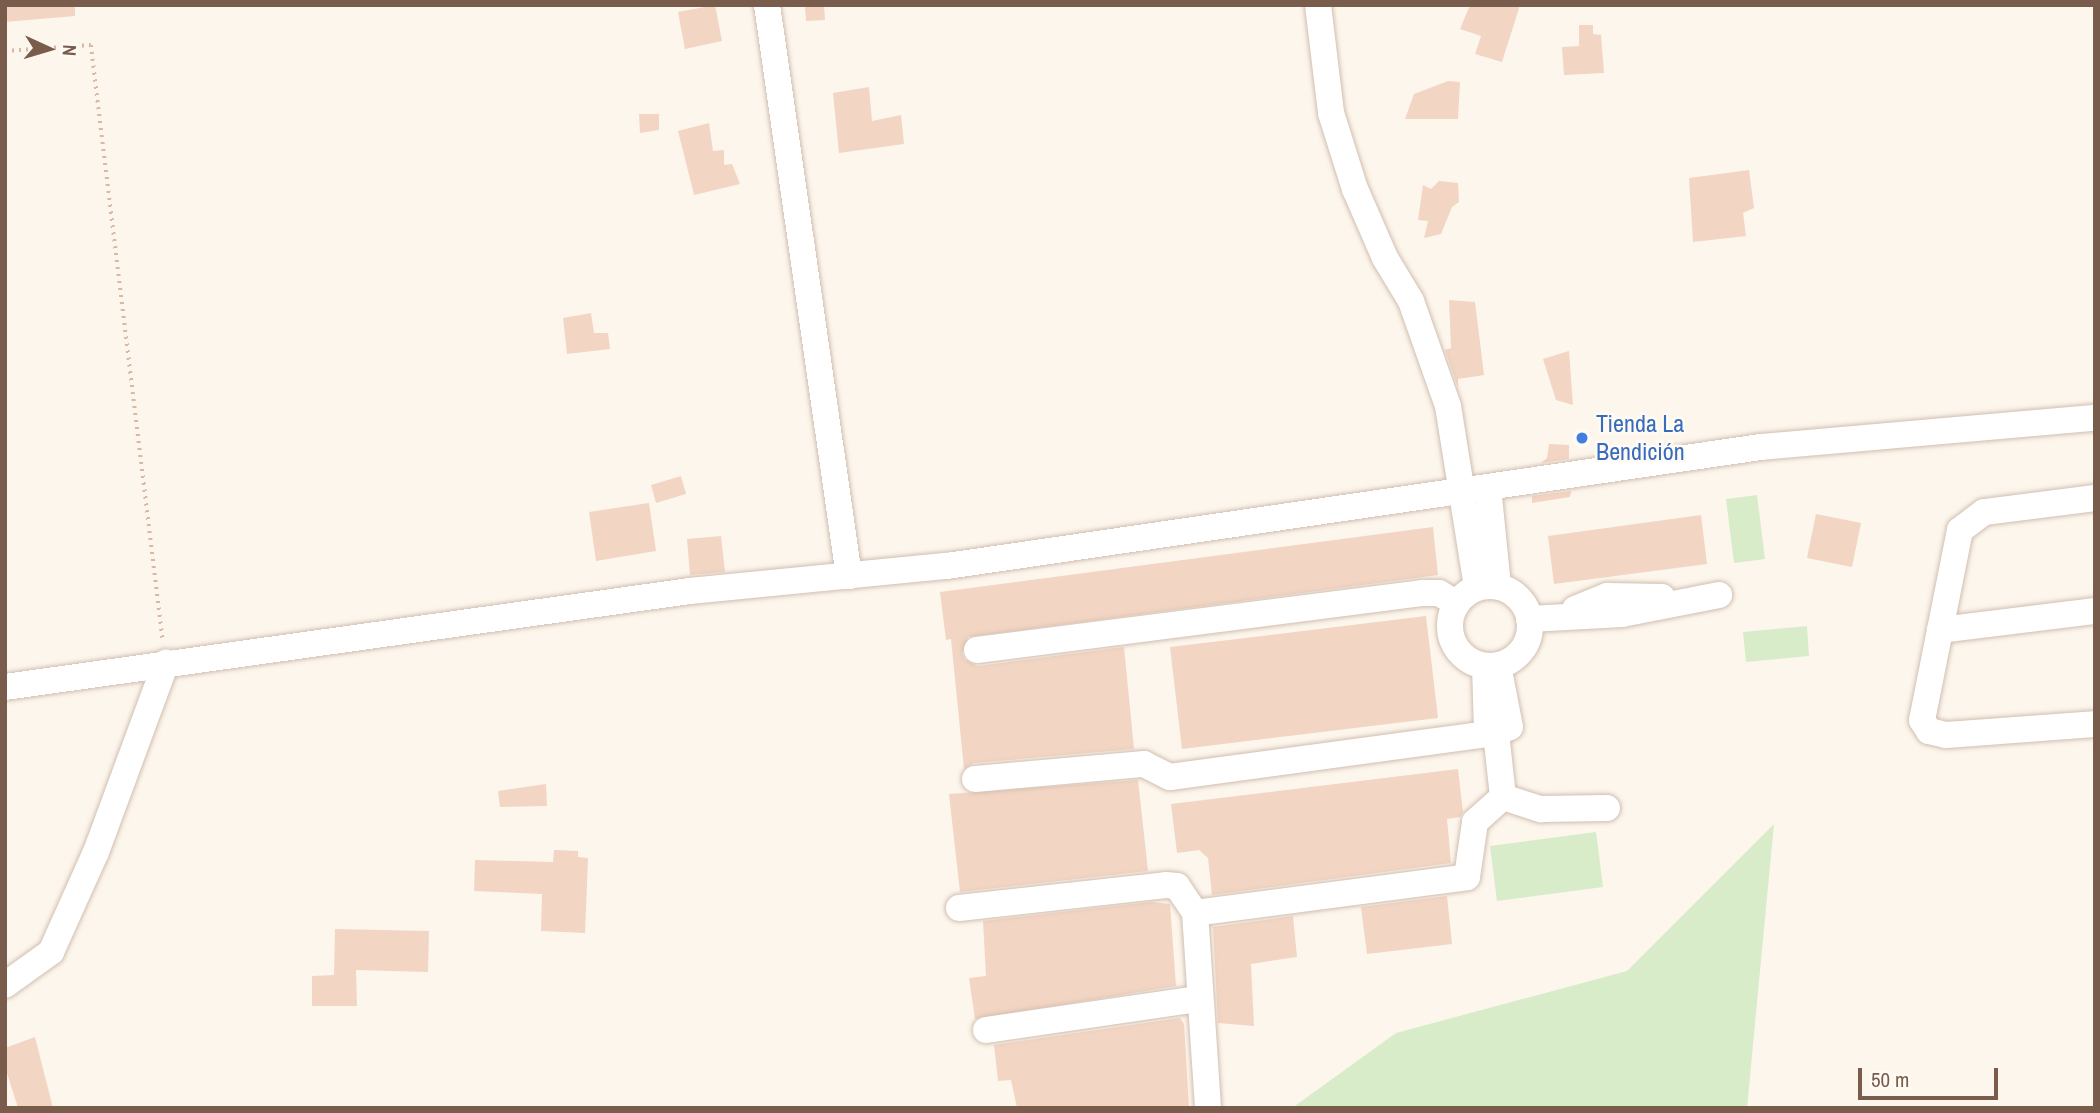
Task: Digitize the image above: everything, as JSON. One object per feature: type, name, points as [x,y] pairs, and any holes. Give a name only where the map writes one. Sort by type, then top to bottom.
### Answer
[{"type":"street","points":[[767,5],[849,576]]},
{"type":"street","points":[[977,650],[1423,593],[1477,592],[1516,595],[1529,619],[1527,642],[1520,652],[1491,665],[1462,654],[1454,643],[1450,630],[1477,592],[1476,489],[1411,302],[1385,258],[1354,189],[1331,113],[1318,5]]},
{"type":"street","points":[[5,687],[690,591],[947,566],[1761,447],[2095,418]]},
{"type":"street","points":[[2095,498],[1984,512],[1971,519],[1960,530],[1922,720],[1929,731],[1968,735],[2095,724]]},
{"type":"street","points":[[1529,619],[1568,614],[1584,602],[1607,596],[1651,594],[1675,601],[1719,595]]},
{"type":"street","points":[[1940,630],[2095,611]]},
{"type":"street","points":[[5,985],[51,953],[96,852],[166,663]]},
{"type":"street","points":[[1491,665],[1488,729],[1496,733]]},
{"type":"street","points":[[975,779],[1144,764],[1170,777],[1496,733]]},
{"type":"street","points":[[1496,733],[1503,797]]},
{"type":"street","points":[[1503,797],[1541,809],[1607,808]]},
{"type":"street","points":[[1195,913],[1460,881],[1471,870],[1475,822],[1503,797]]},
{"type":"street","points":[[959,908],[1177,886],[1195,913],[1198,999],[1210,1095],[1208,1108]]},
{"type":"street","points":[[986,1030],[1198,999]]},
{"type":"path","points":[[5,51],[91,45],[166,663]]},
{"type":"green space","points":[[1757,495],[1765,559],[1734,563],[1726,499]]},
{"type":"green space","points":[[1807,626],[1809,656],[1746,662],[1743,632]]},
{"type":"green space","points":[[1774,824],[1747,1108],[1292,1108],[1396,1033],[1627,971]]},
{"type":"green space","points":[[1596,832],[1603,887],[1497,901],[1490,846]]},
{"type":"building","points":[[5,5],[75,5],[75,16],[5,22]]},
{"type":"building","points":[[715,5],[722,41],[685,49],[678,12]]},
{"type":"building","points":[[824,5],[825,20],[806,21],[805,7]]},
{"type":"building","points":[[1470,5],[1520,5],[1502,62],[1475,54],[1481,36],[1460,29]]},
{"type":"building","points":[[1579,25],[1593,25],[1593,34],[1601,35],[1604,73],[1564,75],[1562,47],[1579,46]]},
{"type":"building","points":[[1448,81],[1460,82],[1458,119],[1405,119],[1414,94]]},
{"type":"building","points":[[869,87],[872,121],[901,115],[904,144],[839,153],[833,93]]},
{"type":"building","points":[[639,114],[659,114],[659,130],[640,133]]},
{"type":"building","points":[[709,123],[713,151],[724,150],[724,165],[732,164],[740,184],[694,195],[678,131]]},
{"type":"building","points":[[1749,170],[1754,208],[1743,213],[1746,236],[1693,242],[1689,178]]},
{"type":"building","points":[[1439,181],[1458,183],[1459,202],[1452,207],[1441,234],[1424,238],[1428,221],[1418,220],[1423,185],[1431,189]]},
{"type":"building","points":[[1449,300],[1475,302],[1484,375],[1458,379],[1458,388],[1445,350],[1451,348]]},
{"type":"building","points":[[591,313],[594,333],[608,333],[610,349],[567,354],[563,318]]},
{"type":"building","points":[[1569,351],[1573,405],[1556,400],[1543,359]]},
{"type":"building","points":[[1549,444],[1569,445],[1569,459],[1541,463],[1547,458]]},
{"type":"building","points":[[681,476],[686,494],[656,503],[651,485]]},
{"type":"building","points":[[1571,491],[1570,497],[1532,503],[1532,496]]},
{"type":"building","points":[[649,503],[656,551],[596,561],[589,512]]},
{"type":"building","points":[[1816,514],[1861,523],[1852,567],[1807,558]]},
{"type":"building","points":[[1701,515],[1707,564],[1554,584],[1548,536]]},
{"type":"building","points":[[1433,527],[1438,575],[968,637],[962,653],[965,660],[978,666],[1124,647],[1134,749],[974,763],[964,769],[951,639],[946,640],[940,592]]},
{"type":"building","points":[[721,536],[725,572],[690,575],[687,539]]},
{"type":"building","points":[[1426,616],[1438,718],[1182,749],[1170,647]]},
{"type":"building","points":[[1458,769],[1463,812],[1460,817],[1447,819],[1451,863],[1212,895],[1208,858],[1199,850],[1177,853],[1171,804]]},
{"type":"building","points":[[1138,780],[1148,871],[960,892],[949,794]]},
{"type":"building","points":[[546,784],[547,806],[500,807],[498,791]]},
{"type":"building","points":[[554,850],[578,851],[578,857],[588,858],[585,933],[541,931],[542,894],[474,891],[475,860],[553,862]]},
{"type":"building","points":[[1447,896],[1452,944],[1367,954],[1361,907]]},
{"type":"building","points":[[1151,902],[1170,904],[1176,986],[975,1019],[969,978],[986,976],[983,921]]},
{"type":"building","points":[[1293,916],[1297,957],[1251,964],[1254,1026],[1218,1023],[1213,927]]},
{"type":"building","points":[[335,929],[429,931],[428,972],[356,970],[357,1006],[312,1006],[312,976],[334,975]]},
{"type":"building","points":[[1180,1018],[1184,1024],[1189,1108],[1017,1108],[1011,1080],[998,1081],[994,1045]]},
{"type":"building","points":[[35,1037],[53,1108],[18,1108],[5,1067],[5,1048]]},
{"type":"place","name":"Tienda La Bendición","points":[[1582,438]]}]
